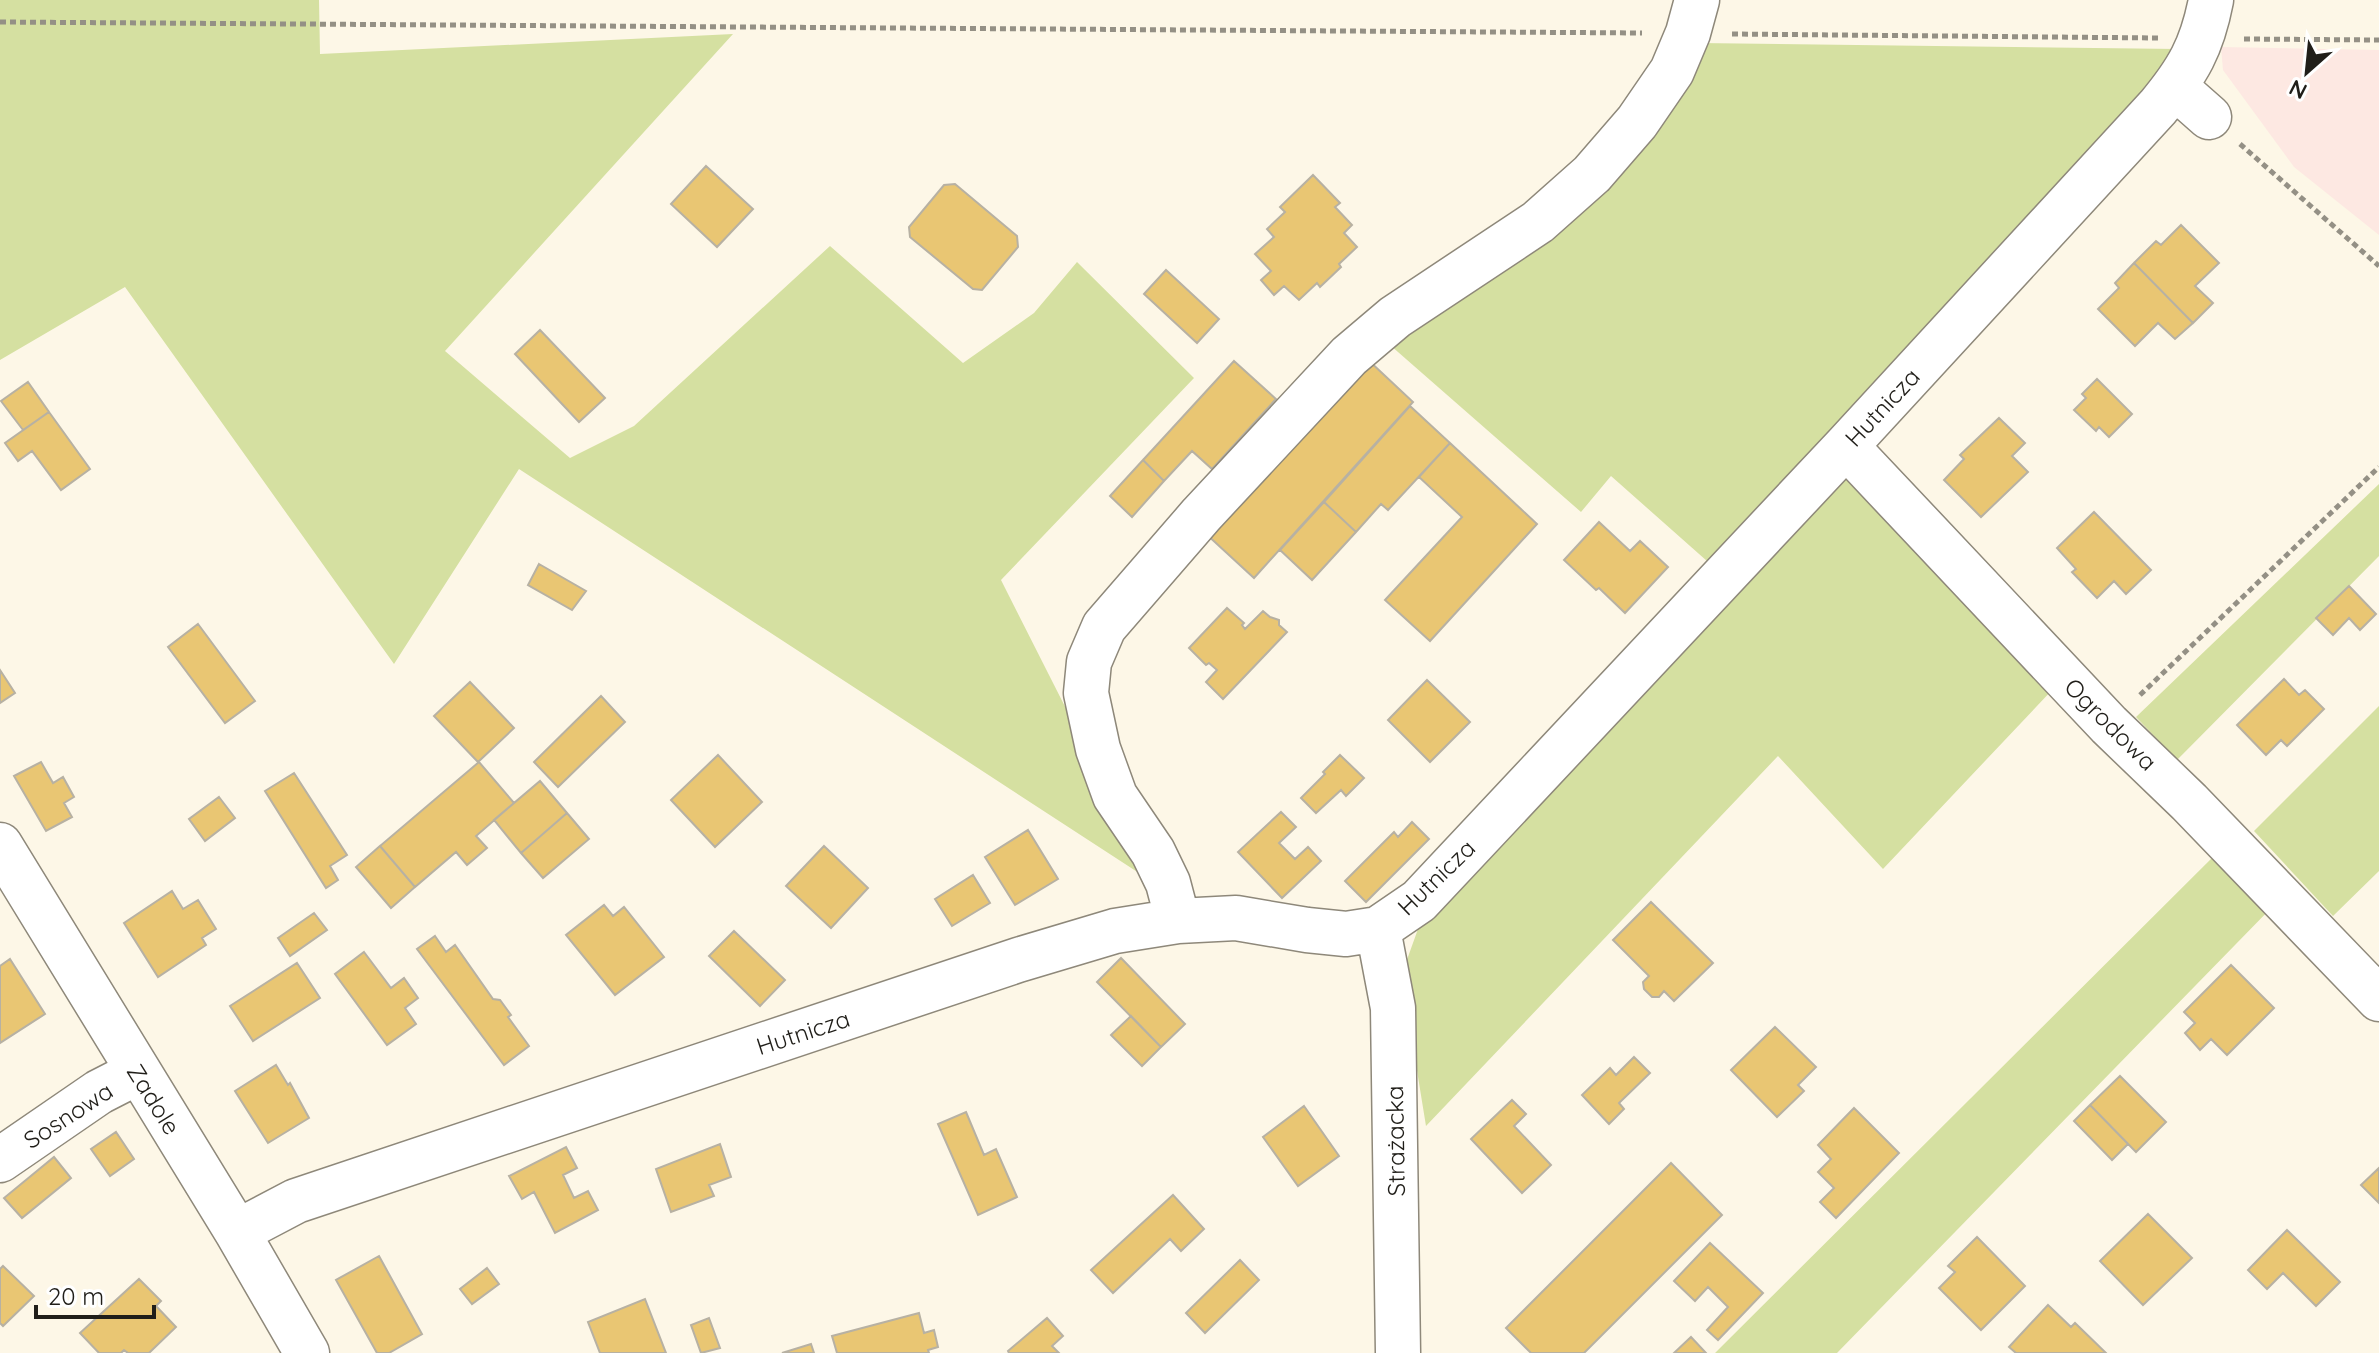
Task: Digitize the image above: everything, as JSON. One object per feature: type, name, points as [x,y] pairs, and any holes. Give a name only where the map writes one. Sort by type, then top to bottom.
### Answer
[{"type":"street","points":[[1178,921],[1168,883],[1153,852],[1115,796],[1098,749],[1086,693],[1089,662],[1104,627],[1201,515],[1349,356],[1395,317],[1538,222],[1592,174],[1637,122],[1672,71],[1693,17]]},
{"type":"street","name":"Hutnicza","points":[[237,1232],[296,1201],[1018,960],[1115,931],[1178,921],[1236,918],[1346,934],[1378,929],[1419,901],[1846,446],[2175,87],[2193,60],[2206,19]]},
{"type":"street","points":[[2175,87],[2209,117]]},
{"type":"street","name":"Ogrodowa","points":[[1846,446],[2109,725],[2189,802],[2379,999]]},
{"type":"street","name":"Zadole","points":[[0,845],[237,1232],[307,1353]]},
{"type":"street","name":"Strażacka","points":[[1378,929],[1393,1008],[1398,1353]]},
{"type":"street","name":"Sosnowa","points":[[0,1160],[99,1092],[138,1072]]},
{"type":"path","points":[[0,22],[1693,17],[2206,19],[2379,40]]},
{"type":"path","points":[[2209,117],[2379,266]]},
{"type":"path","points":[[2109,725],[2379,467]]},
{"type":"shaded area","points":[[2221,47],[2379,50],[2379,235],[2294,167],[2223,70]]},
{"type":"green space","points":[[0,0],[319,0],[320,54],[733,34],[445,351],[570,458],[634,426],[830,246],[963,363],[1034,313],[1077,262],[1194,378],[1001,580],[1092,760],[1142,875],[519,469],[394,664],[125,287],[0,360]]},
{"type":"green space","points":[[1698,43],[2178,49],[2142,103],[1716,569],[1611,476],[1581,512],[1382,338],[1504,267]]},
{"type":"green space","points":[[1848,476],[2054,688],[1883,869],[1778,756],[1426,1126],[1408,1015],[1404,968],[1418,929]]},
{"type":"green space","points":[[2379,484],[2379,556],[2177,760],[2136,717]]},
{"type":"green space","points":[[2379,706],[2379,871],[2333,916],[2254,831]]},
{"type":"green space","points":[[2222,848],[2275,904],[1837,1353],[1715,1353]]},
{"type":"building","points":[[706,166],[753,209],[717,247],[671,204]]},
{"type":"building","points":[[1313,175],[1340,203],[1335,207],[1352,225],[1344,233],[1357,247],[1320,287],[1317,283],[1299,300],[1284,286],[1274,295],[1261,280],[1271,271],[1255,254],[1274,237],[1267,229],[1285,212],[1280,207]]},
{"type":"building","points":[[955,184],[1017,236],[1018,247],[982,290],[973,289],[910,237],[909,227],[944,185]]},
{"type":"building","points":[[2181,225],[2219,263],[2195,286],[2213,303],[2193,323],[2134,263],[2156,241],[2161,245]]},
{"type":"building","points":[[2134,263],[2193,323],[2175,339],[2158,323],[2135,346],[2098,309],[2119,288],[2115,283]]},
{"type":"building","points":[[1166,270],[1219,319],[1197,343],[1144,294]]},
{"type":"building","points":[[540,330],[605,398],[579,422],[515,354]]},
{"type":"building","points":[[1366,358],[1413,402],[1254,578],[1205,533]]},
{"type":"building","points":[[1234,361],[1276,399],[1212,469],[1192,451],[1164,481],[1143,460]]},
{"type":"building","points":[[2097,379],[2132,414],[2109,437],[2099,427],[2096,431],[2074,410],[2086,398],[2082,394]]},
{"type":"building","points":[[28,382],[49,412],[23,430],[1,401]]},
{"type":"building","points":[[1410,406],[1450,443],[1388,510],[1381,504],[1356,532],[1324,502]]},
{"type":"building","points":[[49,412],[90,469],[61,490],[32,451],[18,461],[5,443]]},
{"type":"building","points":[[1999,418],[2025,443],[2012,456],[2028,472],[1981,517],[1944,480],[1964,459],[1960,455]]},
{"type":"building","points":[[1450,443],[1537,524],[1430,641],[1385,600],[1462,517],[1419,477]]},
{"type":"building","points":[[1143,460],[1164,481],[1132,517],[1110,496]]},
{"type":"building","points":[[1324,502],[1356,532],[1312,580],[1280,550]]},
{"type":"building","points":[[2094,512],[2151,570],[2126,594],[2114,581],[2097,598],[2072,572],[2076,569],[2057,548]]},
{"type":"building","points":[[1599,522],[1630,551],[1640,541],[1668,567],[1625,613],[1564,560]]},
{"type":"building","points":[[539,564],[586,591],[572,610],[528,585]]},
{"type":"building","points":[[2349,586],[2376,614],[2360,630],[2349,618],[2333,635],[2316,618]]},
{"type":"building","points":[[1227,608],[1244,623],[1245,629],[1263,611],[1279,620],[1279,625],[1287,632],[1223,699],[1206,682],[1217,670],[1209,663],[1206,665],[1189,648]]},
{"type":"building","points":[[198,624],[255,701],[225,723],[168,647]]},
{"type":"building","points":[[0,670],[15,693],[0,703]]},
{"type":"building","points":[[2284,679],[2299,695],[2305,690],[2324,709],[2287,746],[2281,740],[2266,755],[2237,725]]},
{"type":"building","points":[[1427,680],[1470,722],[1430,762],[1388,720]]},
{"type":"building","points":[[470,682],[514,728],[478,762],[434,716]]},
{"type":"building","points":[[601,696],[625,722],[558,787],[534,762]]},
{"type":"building","points":[[718,755],[762,802],[715,847],[671,800]]},
{"type":"building","points":[[1340,755],[1364,778],[1346,796],[1341,790],[1316,813],[1301,798]]},
{"type":"building","points":[[41,762],[53,783],[63,777],[74,797],[64,803],[72,817],[46,831],[14,776]]},
{"type":"building","points":[[479,762],[514,803],[476,836],[487,848],[467,865],[456,852],[415,887],[380,846]]},
{"type":"building","points":[[294,773],[347,855],[330,866],[338,880],[326,888],[265,791]]},
{"type":"building","points":[[540,781],[567,813],[521,853],[494,820]]},
{"type":"building","points":[[219,797],[235,818],[205,841],[189,819]]},
{"type":"building","points":[[1281,812],[1296,827],[1279,843],[1295,859],[1308,847],[1321,861],[1282,898],[1238,852]]},
{"type":"building","points":[[567,813],[589,839],[543,878],[521,853]]},
{"type":"building","points":[[1412,822],[1429,839],[1366,902],[1345,881],[1394,832],[1398,837]]},
{"type":"building","points":[[1028,830],[1058,879],[1015,905],[985,857]]},
{"type":"building","points":[[380,846],[415,887],[391,908],[356,867]]},
{"type":"building","points":[[824,846],[868,888],[831,928],[786,886]]},
{"type":"building","points":[[973,875],[990,903],[952,926],[935,899]]},
{"type":"building","points":[[172,891],[183,909],[198,900],[216,929],[202,938],[206,945],[158,977],[124,923]]},
{"type":"building","points":[[1651,902],[1713,963],[1674,1001],[1664,991],[1659,997],[1652,997],[1644,989],[1643,982],[1649,976],[1613,940]]},
{"type":"building","points":[[604,905],[613,916],[624,907],[664,957],[615,995],[566,935]]},
{"type":"building","points":[[314,913],[327,930],[290,956],[278,938]]},
{"type":"building","points":[[734,931],[785,980],[760,1006],[709,956]]},
{"type":"building","points":[[435,936],[446,952],[455,945],[493,999],[500,1000],[511,1015],[508,1017],[529,1046],[504,1065],[417,949]]},
{"type":"building","points":[[364,952],[391,988],[404,978],[418,998],[405,1008],[416,1024],[387,1045],[335,974]]},
{"type":"building","points":[[1121,958],[1185,1024],[1161,1047],[1097,982]]},
{"type":"building","points":[[10,959],[45,1014],[0,1043],[0,966]]},
{"type":"building","points":[[297,963],[320,998],[253,1041],[230,1006]]},
{"type":"building","points":[[2231,965],[2274,1008],[2227,1055],[2211,1039],[2200,1050],[2185,1033],[2195,1023],[2184,1012]]},
{"type":"building","points":[[1131,1016],[1161,1047],[1142,1066],[1111,1035]]},
{"type":"building","points":[[1775,1027],[1816,1067],[1798,1085],[1804,1091],[1777,1117],[1731,1070]]},
{"type":"building","points":[[1634,1057],[1650,1073],[1619,1103],[1624,1109],[1609,1124],[1582,1095],[1610,1068],[1616,1075]]},
{"type":"building","points":[[276,1065],[309,1118],[268,1143],[235,1091]]},
{"type":"building","points":[[2120,1076],[2166,1122],[2136,1152],[2090,1105]]},
{"type":"building","points":[[1512,1100],[1526,1114],[1514,1126],[1551,1165],[1522,1193],[1471,1139]]},
{"type":"building","points":[[2090,1105],[2128,1144],[2112,1160],[2074,1121]]},
{"type":"building","points":[[1304,1106],[1339,1156],[1298,1186],[1263,1137]]},
{"type":"building","points":[[1854,1108],[1899,1153],[1836,1218],[1820,1202],[1834,1188],[1818,1172],[1831,1159],[1818,1145]]},
{"type":"building","points":[[966,1112],[984,1155],[996,1149],[1017,1197],[978,1215],[938,1124]]},
{"type":"building","points":[[116,1132],[134,1159],[110,1176],[91,1149]]},
{"type":"building","points":[[720,1144],[731,1177],[709,1185],[714,1196],[671,1212],[656,1169]]},
{"type":"building","points":[[566,1147],[577,1168],[563,1175],[574,1198],[588,1191],[598,1210],[555,1233],[534,1192],[522,1199],[509,1176]]},
{"type":"building","points":[[54,1157],[71,1178],[22,1218],[4,1198]]},
{"type":"building","points":[[1671,1163],[1722,1215],[1584,1353],[1531,1353],[1506,1328]]},
{"type":"building","points":[[2379,1168],[2379,1203],[2361,1185]]},
{"type":"building","points":[[1173,1195],[1204,1229],[1181,1251],[1170,1239],[1113,1293],[1091,1270]]},
{"type":"building","points":[[2148,1214],[2192,1258],[2143,1305],[2100,1261]]},
{"type":"building","points":[[2287,1230],[2340,1282],[2316,1306],[2283,1273],[2267,1289],[2248,1270]]},
{"type":"building","points":[[1977,1237],[2025,1286],[1981,1330],[1939,1288],[1955,1272],[1948,1266]]},
{"type":"building","points":[[1710,1243],[1763,1293],[1718,1340],[1707,1330],[1728,1307],[1708,1287],[1695,1301],[1674,1281]]},
{"type":"building","points":[[379,1256],[422,1334],[389,1353],[377,1353],[336,1280]]},
{"type":"building","points":[[1240,1260],[1259,1280],[1205,1333],[1186,1313]]},
{"type":"building","points":[[3,1266],[34,1296],[3,1326],[0,1323],[0,1269]]},
{"type":"building","points":[[487,1268],[499,1284],[472,1304],[460,1289]]},
{"type":"building","points":[[139,1279],[161,1301],[156,1306],[176,1327],[149,1353],[128,1353],[124,1350],[121,1353],[99,1353],[80,1333]]},
{"type":"building","points":[[645,1299],[666,1353],[600,1353],[588,1322]]},
{"type":"building","points":[[2048,1305],[2071,1327],[2075,1323],[2106,1353],[2016,1353],[2009,1347]]},
{"type":"building","points":[[919,1313],[924,1333],[934,1330],[938,1347],[928,1350],[929,1353],[837,1353],[832,1336]]},
{"type":"building","points":[[709,1318],[720,1348],[701,1353],[691,1325]]},
{"type":"building","points":[[1047,1318],[1063,1336],[1052,1346],[1059,1353],[1009,1353],[1008,1351]]},
{"type":"building","points":[[1691,1337],[1706,1353],[1674,1353]]},
{"type":"building","points":[[811,1344],[814,1353],[782,1353]]}]
